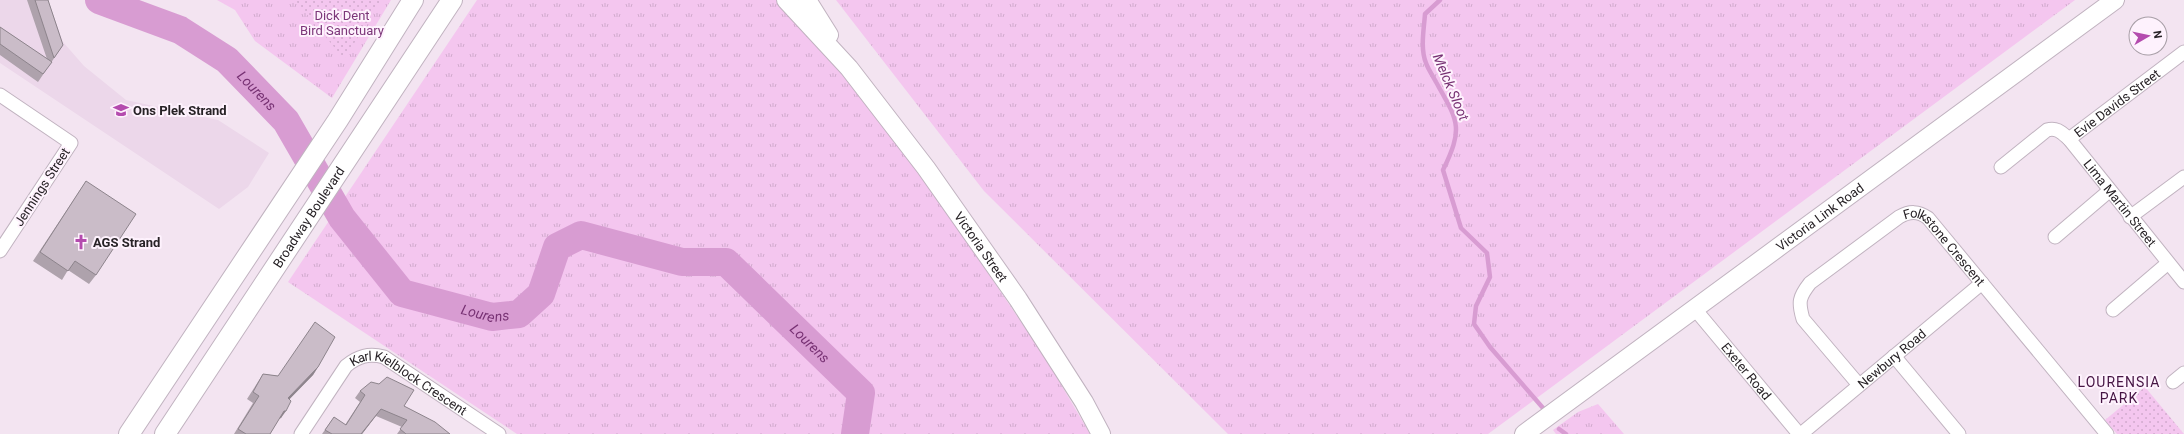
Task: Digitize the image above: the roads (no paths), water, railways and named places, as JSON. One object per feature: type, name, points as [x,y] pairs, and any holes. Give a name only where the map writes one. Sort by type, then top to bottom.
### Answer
[{"type":"main road","points":[[129,434],[338,120],[413,0]]},
{"type":"main road","name":"Broadway Boulevard","points":[[165,434],[452,0]]},
{"type":"street","name":"Victoria Street","points":[[786,0],[849,68],[926,168],[1018,299],[1084,402],[1101,434]]},
{"type":"street","name":"Victoria Street","points":[[807,0],[849,68]]},
{"type":"street","name":"Victoria Link Road","points":[[1524,434],[2115,0]]},
{"type":"street","name":"Evie Davids Street","points":[[2069,139],[2184,52]]},
{"type":"street","name":"Jennings Street","points":[[0,95],[71,143],[0,251]]},
{"type":"street","name":"Lima Martin Street","points":[[2001,167],[2037,137],[2053,128],[2059,130],[2069,139],[2109,192],[2184,282]]},
{"type":"street","points":[[2130,217],[2184,177]]},
{"type":"street","points":[[2055,237],[2109,192]]},
{"type":"street","name":"Folkstone Crescent","points":[[1859,385],[1803,319],[1799,307],[1800,296],[1810,283],[1899,217],[1911,212],[1928,218],[2108,434]]},
{"type":"street","points":[[2113,310],[2168,263]]},
{"type":"street","name":"Newbury Road","points":[[1800,434],[1982,283]]},
{"type":"street","name":"Exeter Road","points":[[1694,308],[1800,434]]},
{"type":"street","name":"Karl Kielblock Crescent","points":[[301,434],[346,366],[353,360],[368,355],[384,357],[499,434]]},
{"type":"street","points":[[1894,356],[1959,434]]},
{"type":"street","points":[[2173,382],[2184,373]]},
{"type":"waterway","name":"Lourens","points":[[99,0],[180,30],[227,60],[286,121],[342,218],[402,293],[492,317],[519,314],[541,294],[557,247],[581,235],[682,262],[726,262],[861,393],[855,434]]},
{"type":"waterway","name":"Melck Sloot","points":[[1440,0],[1425,14],[1423,51],[1427,65],[1449,106],[1456,124],[1454,144],[1443,170],[1461,228],[1487,253],[1490,277],[1476,306],[1474,324],[1490,347],[1543,408]]},
{"type":"waterway","name":"Melck Sloot","points":[[1559,429],[1566,434]]},
{"type":"place","name":"Ons Plek Strand","points":[[121,110]]},
{"type":"place","name":"AGS Strand","points":[[81,242]]},
{"type":"district","name":"LOURENSIA PARK","points":[[2119,390]]},
{"type":"park label","name":"Dick Dent Bird Sanctuary","points":[[342,22]]}]
